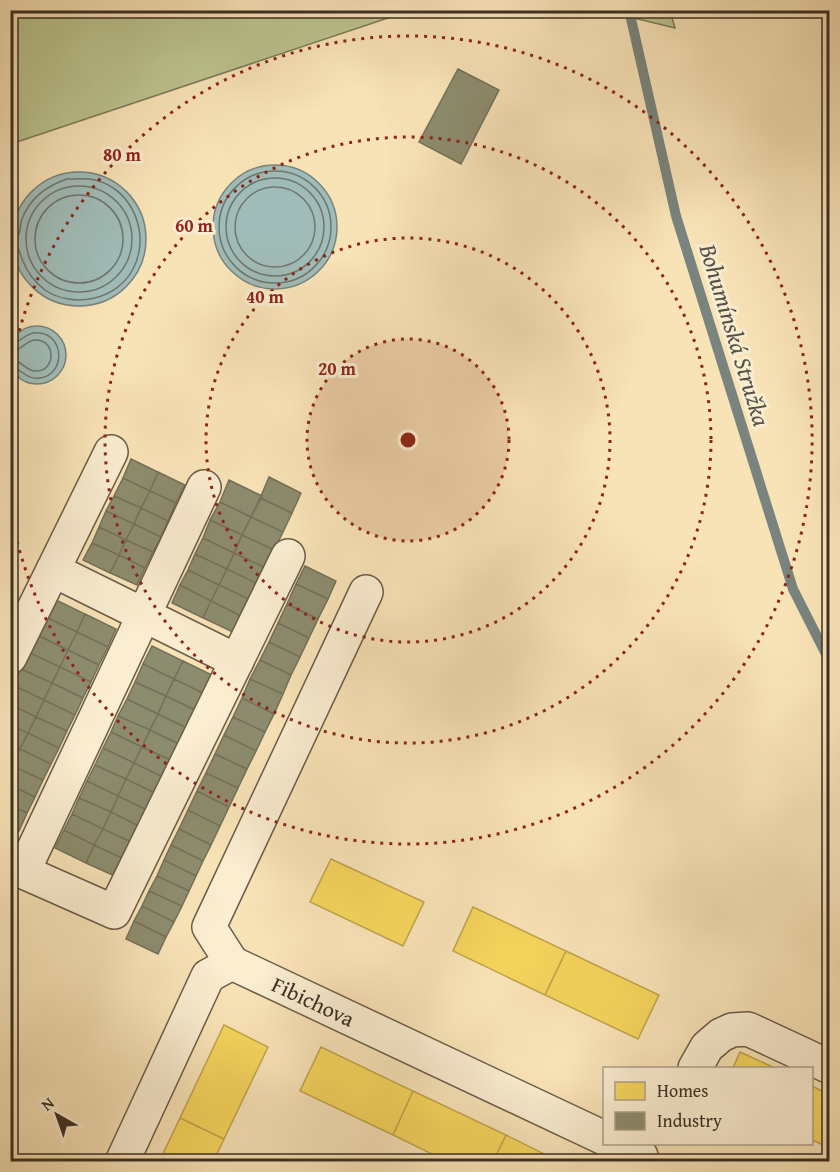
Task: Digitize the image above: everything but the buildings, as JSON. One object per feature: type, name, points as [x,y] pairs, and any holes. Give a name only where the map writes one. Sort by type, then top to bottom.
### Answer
[{"type":"street","points":[[10,657],[111,452]]},
{"type":"street","points":[[204,487],[144,615],[17,869],[114,912],[288,556]]},
{"type":"street","points":[[53,570],[237,661]]},
{"type":"street","points":[[122,1161],[208,976],[232,963],[209,927],[366,592]]},
{"type":"street","name":"Fibichova","points":[[232,963],[603,1138]]},
{"type":"street","points":[[695,1067],[707,1047],[721,1035],[732,1030],[748,1029],[830,1067]]},
{"type":"green space","points":[[11,10],[409,10],[409,11],[11,144]]},
{"type":"green space","points":[[605,11],[670,11],[675,28]]},
{"type":"water","points":[[275,165],[299,169],[319,183],[333,203],[337,227],[333,251],[319,271],[299,285],[275,289],[251,285],[231,271],[217,251],[213,227],[217,203],[231,183],[251,169]]},
{"type":"water","points":[[79,172],[105,177],[126,192],[141,213],[146,239],[141,265],[126,286],[105,301],[79,306],[53,301],[32,286],[17,265],[12,239],[17,213],[32,192],[53,177]]},
{"type":"water","points":[[37,326],[48,328],[61,339],[66,355],[64,366],[53,379],[37,384],[26,382],[13,371],[8,355],[10,344],[21,331]]},
{"type":"waterway","name":"Bohumínská Stružka","points":[[629,10],[676,216],[793,589],[830,662]]}]
